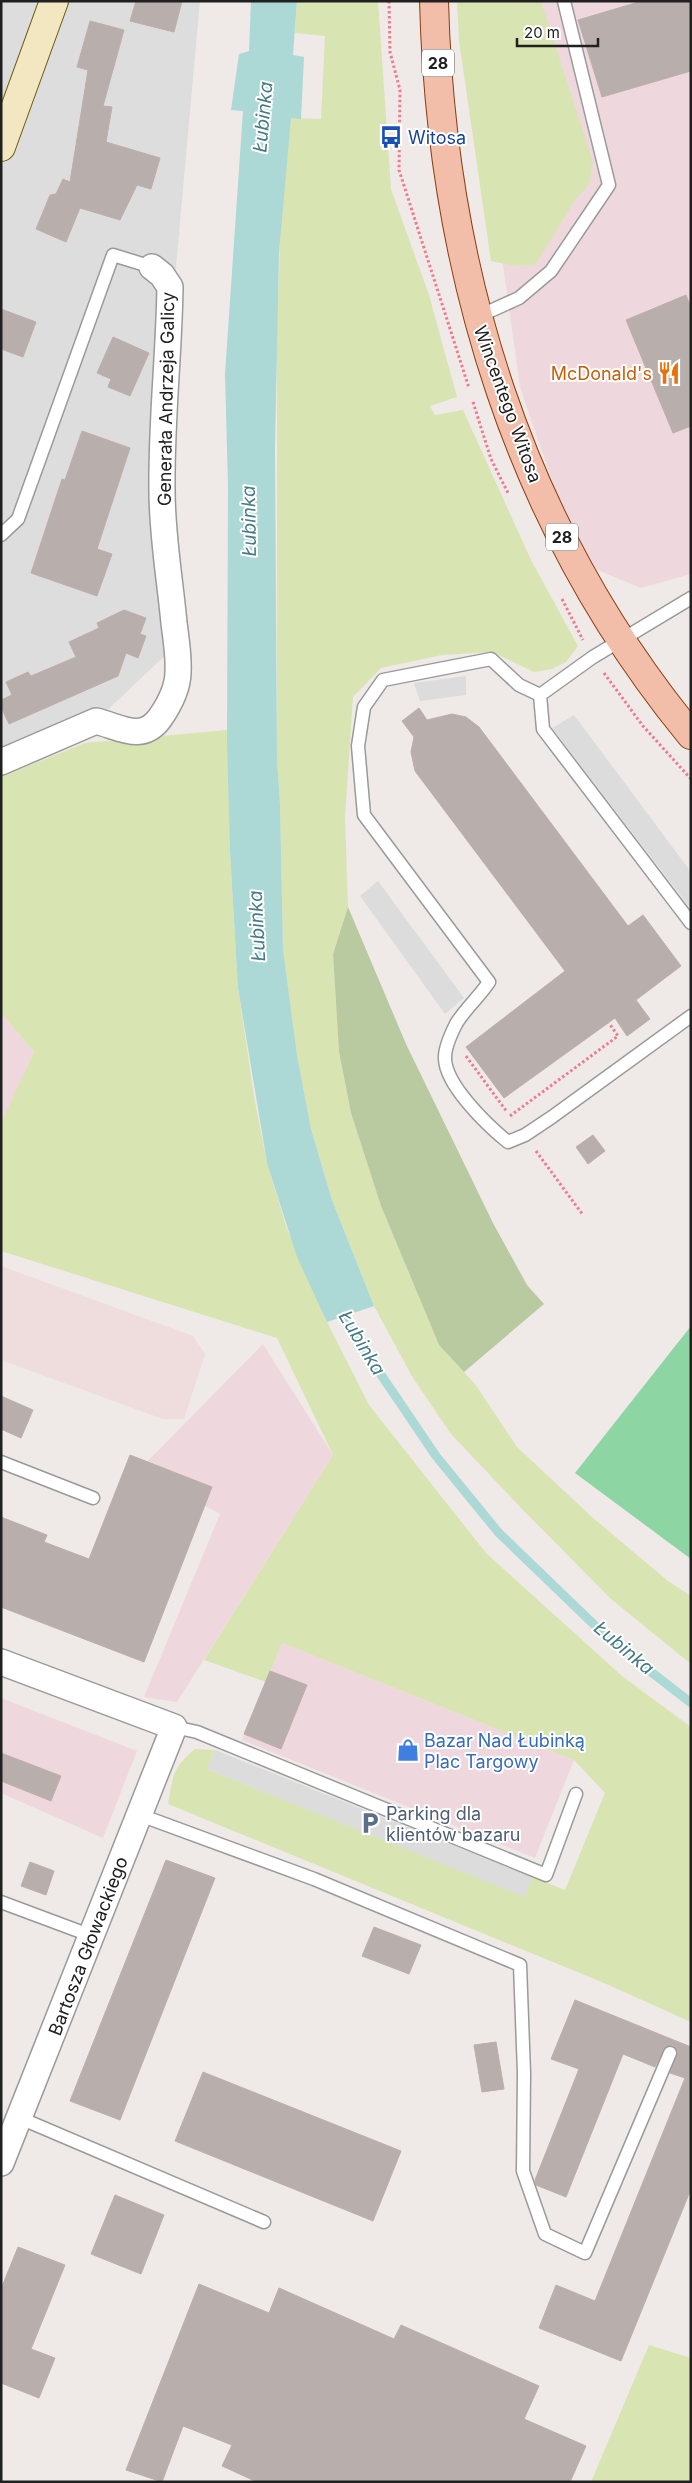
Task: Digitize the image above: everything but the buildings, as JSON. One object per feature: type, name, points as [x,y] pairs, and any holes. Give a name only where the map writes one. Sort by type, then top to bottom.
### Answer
[{"type":"main road","points":[[1,147],[54,1]]},
{"type":"main road","name":"Wincentego Witosa","points":[[434,1],[445,162],[476,318],[496,382],[539,490],[592,597],[620,641],[691,735]]},
{"type":"street","name":"Generała Andrzeja Galicy","points":[[1,762],[96,721],[111,724],[125,732],[136,733],[149,729],[160,719],[174,690],[178,673],[177,654],[162,492],[170,287],[162,275],[152,266]]},
{"type":"street","points":[[1,1662],[174,1727]]},
{"type":"street","name":"Bartosza Głowackiego","points":[[1,2164],[6,2139],[20,2118],[174,1727]]},
{"type":"lane","points":[[476,318],[519,298],[551,271],[610,185],[564,1]]},
{"type":"lane","points":[[1,535],[18,519],[112,255],[152,266]]},
{"type":"lane","points":[[540,695],[620,641],[691,598]]},
{"type":"lane","points":[[540,695],[519,685],[491,659],[383,680],[364,707],[358,746],[364,814],[489,982],[456,1024],[451,1037],[444,1058],[452,1080],[483,1122],[508,1142],[525,1135],[552,1117],[691,1016]]},
{"type":"lane","points":[[540,695],[543,729],[691,923]]},
{"type":"lane","points":[[1,1462],[93,1498]]},
{"type":"lane","points":[[174,1727],[197,1732],[546,1874],[576,1794]]},
{"type":"lane","points":[[140,1815],[314,1879],[520,1965],[524,2073],[523,2171],[545,2234],[585,2252],[670,2053]]},
{"type":"lane","points":[[1,1902],[92,1936]]},
{"type":"lane","points":[[20,2118],[264,2222]]},
{"type":"path","points":[[389,1],[390,52]]},
{"type":"path","points":[[510,1116],[618,1036],[609,1023]]},
{"type":"shaded area","points":[[1,1],[200,1],[169,345],[176,645],[96,721],[1,762]]},
{"type":"shaded area","points":[[472,1],[691,1],[691,574],[641,588],[590,567],[569,531],[520,387],[497,223]]},
{"type":"shaded area","points":[[466,676],[466,695],[420,701],[414,683]]},
{"type":"shaded area","points":[[574,715],[691,872],[691,909],[552,728]]},
{"type":"shaded area","points":[[378,881],[464,998],[445,1014],[360,896]]},
{"type":"shaded area","points":[[1,1013],[34,1052],[1,1126]]},
{"type":"shaded area","points":[[1,1266],[193,1336],[205,1354],[184,1419],[163,1419],[1,1360]]},
{"type":"shaded area","points":[[263,1344],[333,1455],[177,1702],[144,1697],[220,1514],[139,1470]]},
{"type":"shaded area","name":"Bazar Nad Łubinką Plac Targowy","points":[[282,1643],[574,1760],[535,1858],[242,1740]]},
{"type":"shaded area","points":[[1,1698],[137,1751],[103,1838],[1,1793]]},
{"type":"shaded area","name":"Parking dla klientów bazaru","points":[[215,1750],[532,1877],[525,1897],[207,1769]]},
{"type":"green space","points":[[297,1],[378,1],[391,189],[429,295],[457,397],[430,406],[435,415],[463,410],[531,560],[578,646],[566,662],[552,669],[534,672],[492,652],[442,655],[381,668],[353,697],[345,817],[348,907],[333,954],[339,1052],[351,1113],[381,1206],[439,1345],[475,1384],[517,1447],[592,1517],[668,1581],[691,1596],[691,1664],[611,1599],[451,1434],[413,1378],[374,1306],[332,1200],[311,1129],[297,1055],[283,949],[280,804],[277,759],[277,331],[281,209],[291,118],[321,119],[325,36],[295,33]]},
{"type":"green space","points":[[457,1],[541,1],[593,162],[589,184],[573,203],[536,264],[515,266],[491,261],[459,41]]},
{"type":"green space","points":[[227,730],[230,851],[238,988],[254,1096],[267,1163],[287,1229],[327,1322],[369,1405],[486,1553],[622,1676],[691,1727],[691,2022],[604,1983],[168,1804],[175,1773],[187,1756],[195,1749],[215,1750],[207,1769],[524,1896],[532,1877],[565,1890],[605,1793],[574,1760],[282,1643],[266,1682],[204,1660],[333,1455],[277,1338],[1,1251],[1,1123],[34,1052],[1,1013],[1,777],[85,743]]},
{"type":"green space","points":[[348,907],[406,1044],[493,1223],[527,1285],[544,1304],[464,1372],[439,1345],[381,1206],[351,1113],[339,1052],[333,954]]},
{"type":"green space","points":[[691,1326],[691,1559],[575,1473]]},
{"type":"green space","points":[[649,2345],[691,2358],[691,2482],[591,2482]]},
{"type":"water","points":[[251,1],[297,1],[293,55],[304,57],[301,119],[291,118],[279,253],[275,449],[277,759],[280,804],[283,949],[297,1055],[311,1129],[332,1200],[374,1306],[327,1322],[297,1257],[267,1163],[238,988],[230,851],[227,744],[228,485],[225,374],[243,111],[231,110],[239,54],[249,51]]},
{"type":"waterway","name":"Łubinka","points":[[340,1306],[348,1326],[436,1456],[498,1532],[610,1640],[691,1703]]},
{"type":"place","name":"Witosa","points":[[391,137]]},
{"type":"place","name":"McDonald's","points":[[669,373]]},
{"type":"place","name":"Bazar Nad Łubinką Plac Targowy","points":[[408,1750]]},
{"type":"place","name":"Parking dla klientów bazaru","points":[[370,1823]]}]
